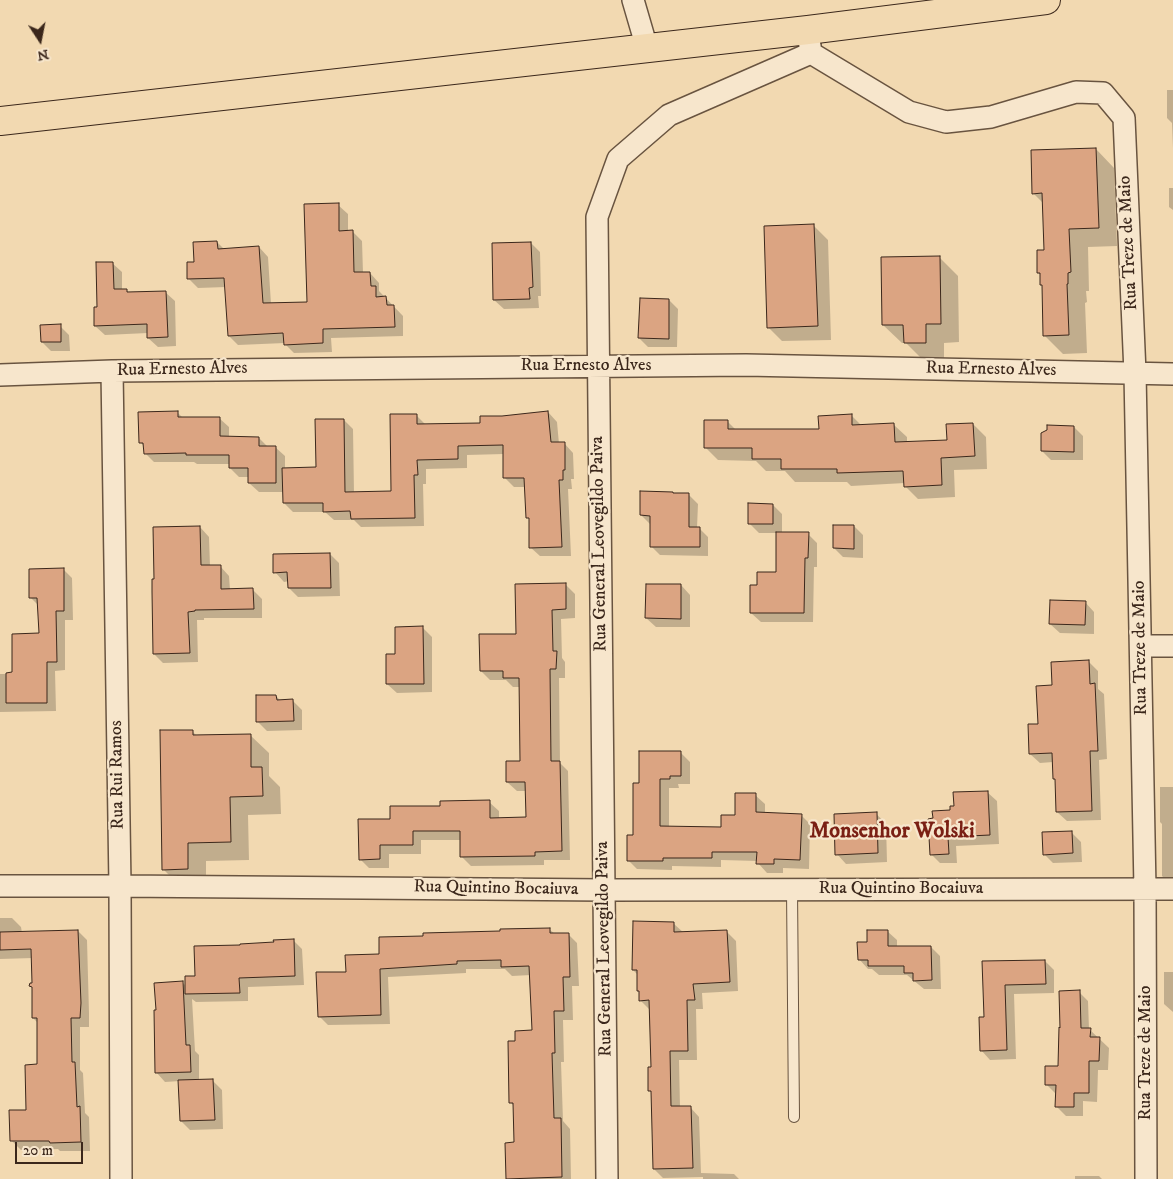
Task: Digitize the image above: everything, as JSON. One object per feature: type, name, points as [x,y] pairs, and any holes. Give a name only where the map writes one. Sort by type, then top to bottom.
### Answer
[{"type":"highway","points":[[0,121],[647,48],[809,42],[1046,0]]},
{"type":"street","points":[[633,0],[647,48]]},
{"type":"street","name":"Rua Treze de Maio","points":[[809,42],[908,112],[946,122],[991,117],[1076,92],[1103,93],[1124,118],[1136,373],[1145,889],[1146,1179]]},
{"type":"street","name":"Rua General Leovegildo Paiva","points":[[607,1179],[597,217],[618,159],[669,116],[809,42]]},
{"type":"street","name":"Rua Ernesto Alves","points":[[0,375],[112,371],[598,366],[746,366],[1173,374]]},
{"type":"street","name":"Rua Rui Ramos","points":[[112,371],[120,886],[121,1179]]},
{"type":"street","points":[[1141,646],[1173,646]]},
{"type":"street","name":"Rua Quintino Bocaiuva","points":[[0,886],[604,890],[1173,889]]},
{"type":"lane","points":[[792,889],[794,1117]]},
{"type":"building","points":[[1096,148],[1099,228],[1069,229],[1071,272],[1068,273],[1067,284],[1069,335],[1043,336],[1042,285],[1040,285],[1040,273],[1037,273],[1037,250],[1044,250],[1042,193],[1032,194],[1031,150]]},
{"type":"building","points":[[339,203],[339,231],[353,230],[354,272],[370,272],[371,286],[376,286],[376,297],[386,296],[387,305],[394,305],[395,327],[323,329],[323,343],[284,345],[283,333],[228,336],[224,278],[187,279],[187,262],[194,262],[193,242],[217,241],[218,249],[259,246],[263,303],[307,302],[304,204]]},
{"type":"building","points":[[814,224],[818,326],[767,328],[764,226]]},
{"type":"building","points":[[531,242],[533,287],[529,288],[530,299],[493,300],[492,243]]},
{"type":"building","points":[[940,256],[941,324],[926,324],[926,343],[904,343],[903,325],[882,325],[881,257]]},
{"type":"building","points":[[96,262],[113,262],[114,289],[127,289],[127,292],[166,291],[168,337],[147,338],[147,324],[94,326],[94,307],[97,307]]},
{"type":"building","points":[[640,298],[669,299],[669,339],[638,338]]},
{"type":"building","points":[[61,324],[61,342],[41,342],[40,325]]},
{"type":"building","points":[[178,411],[178,417],[220,417],[220,436],[259,437],[259,446],[276,446],[276,483],[248,483],[248,468],[229,468],[229,455],[144,454],[143,443],[139,443],[138,412]]},
{"type":"building","points":[[548,411],[551,442],[565,442],[565,470],[563,470],[563,480],[559,480],[562,547],[529,548],[529,518],[526,518],[524,478],[503,478],[503,445],[458,446],[458,459],[417,460],[418,475],[414,475],[415,518],[351,519],[350,511],[323,512],[323,503],[283,503],[282,468],[316,467],[315,419],[344,419],[345,492],[391,491],[390,414],[417,414],[417,424],[480,423],[480,416],[502,416]]},
{"type":"building","points":[[852,414],[852,425],[894,423],[895,442],[947,440],[946,424],[973,423],[975,456],[941,458],[942,485],[904,487],[903,471],[837,473],[837,469],[781,469],[781,459],[752,459],[752,448],[704,448],[704,420],[728,420],[728,429],[819,429],[818,416]]},
{"type":"building","points":[[1047,425],[1074,426],[1074,452],[1041,451],[1041,433],[1047,430]]},
{"type":"building","points":[[640,491],[689,493],[689,527],[700,527],[700,547],[650,547],[650,516],[640,515]]},
{"type":"building","points":[[748,503],[773,504],[773,524],[748,524]]},
{"type":"building","points":[[833,525],[854,525],[854,549],[833,548]]},
{"type":"building","points":[[200,526],[201,565],[221,565],[221,589],[253,588],[254,609],[195,610],[188,612],[190,653],[153,654],[153,527]]},
{"type":"building","points":[[776,532],[809,532],[808,558],[805,558],[804,613],[750,613],[750,585],[757,585],[757,572],[776,572]]},
{"type":"building","points":[[330,553],[331,588],[288,588],[287,572],[273,573],[273,554]]},
{"type":"building","points":[[64,568],[64,611],[56,611],[57,662],[47,662],[47,703],[6,703],[6,673],[12,672],[12,634],[39,633],[37,598],[29,598],[29,569]]},
{"type":"building","points":[[566,583],[566,609],[552,610],[553,651],[557,651],[556,669],[550,669],[551,761],[560,761],[562,851],[535,852],[535,856],[460,857],[460,831],[413,831],[413,845],[380,845],[380,859],[359,860],[358,819],[390,819],[390,806],[440,806],[440,801],[490,800],[490,818],[526,817],[525,782],[506,782],[506,761],[520,761],[519,678],[503,678],[503,671],[480,671],[479,634],[516,634],[515,584]]},
{"type":"building","points":[[646,584],[681,584],[681,619],[645,618]]},
{"type":"building","points":[[1050,600],[1086,601],[1085,625],[1049,624]]},
{"type":"building","points":[[423,626],[424,684],[386,684],[386,654],[395,654],[395,627]]},
{"type":"building","points":[[1089,660],[1090,684],[1095,683],[1098,751],[1090,751],[1092,811],[1056,812],[1052,753],[1029,754],[1028,724],[1038,724],[1036,686],[1052,685],[1051,662]]},
{"type":"building","points":[[256,695],[276,695],[277,700],[293,699],[294,721],[256,722]]},
{"type":"building","points":[[160,730],[193,730],[193,735],[251,734],[251,767],[262,767],[263,796],[230,797],[231,842],[188,843],[188,869],[162,870]]},
{"type":"building","points":[[639,751],[681,751],[681,776],[670,776],[670,779],[660,779],[660,826],[721,827],[721,815],[735,815],[735,793],[756,793],[756,812],[802,814],[800,860],[774,859],[774,864],[756,864],[757,852],[712,852],[712,858],[663,858],[663,861],[627,861],[627,835],[633,835],[633,783],[639,783]]},
{"type":"building","points":[[988,791],[990,835],[948,837],[949,854],[930,855],[928,819],[933,818],[932,811],[950,810],[950,806],[954,806],[953,792]]},
{"type":"building","points":[[877,812],[878,853],[835,855],[834,814]]},
{"type":"building","points":[[1072,831],[1073,853],[1043,855],[1042,832]]},
{"type":"building","points":[[633,921],[674,922],[674,932],[727,930],[730,982],[693,984],[695,1000],[687,1000],[688,1051],[670,1051],[671,1106],[691,1106],[693,1168],[653,1169],[651,1091],[648,1091],[648,1067],[651,1067],[649,1000],[639,1001],[637,970],[632,970]]},
{"type":"building","points":[[550,928],[550,933],[569,933],[570,977],[563,977],[564,1011],[554,1011],[555,1053],[552,1053],[554,1118],[561,1118],[562,1177],[506,1179],[505,1143],[514,1142],[513,1103],[509,1103],[508,1041],[515,1041],[515,1031],[532,1030],[529,966],[501,967],[501,960],[457,961],[457,964],[380,969],[381,1015],[318,1017],[316,972],[346,972],[345,955],[379,954],[379,937],[423,936],[423,933]]},
{"type":"building","points":[[78,930],[80,1018],[71,1018],[72,1062],[75,1062],[77,1107],[80,1106],[81,1142],[10,1141],[9,1110],[26,1110],[25,1065],[37,1064],[37,1018],[32,1018],[32,987],[29,986],[32,983],[31,949],[0,950],[0,932]]},
{"type":"building","points":[[867,930],[888,930],[888,946],[931,946],[932,980],[913,981],[913,973],[904,973],[904,966],[868,966],[868,960],[858,960],[857,942],[867,942]]},
{"type":"building","points":[[294,939],[295,976],[239,978],[240,993],[185,994],[185,976],[195,976],[194,946],[240,945]]},
{"type":"building","points":[[1045,960],[1046,984],[1005,985],[1007,1050],[980,1051],[979,1017],[984,1017],[982,961]]},
{"type":"building","points":[[183,981],[186,1045],[190,1045],[191,1072],[155,1073],[154,1010],[156,1010],[154,983]]},
{"type":"building","points":[[1080,990],[1081,1028],[1091,1028],[1090,1037],[1100,1037],[1099,1061],[1089,1061],[1089,1093],[1074,1093],[1074,1107],[1055,1107],[1056,1085],[1045,1085],[1045,1066],[1058,1066],[1059,991]]},
{"type":"building","points":[[213,1079],[215,1120],[180,1121],[178,1080]]},
{"type":"district","name":"Monsenhor Wolski","points":[[892,832]]}]
